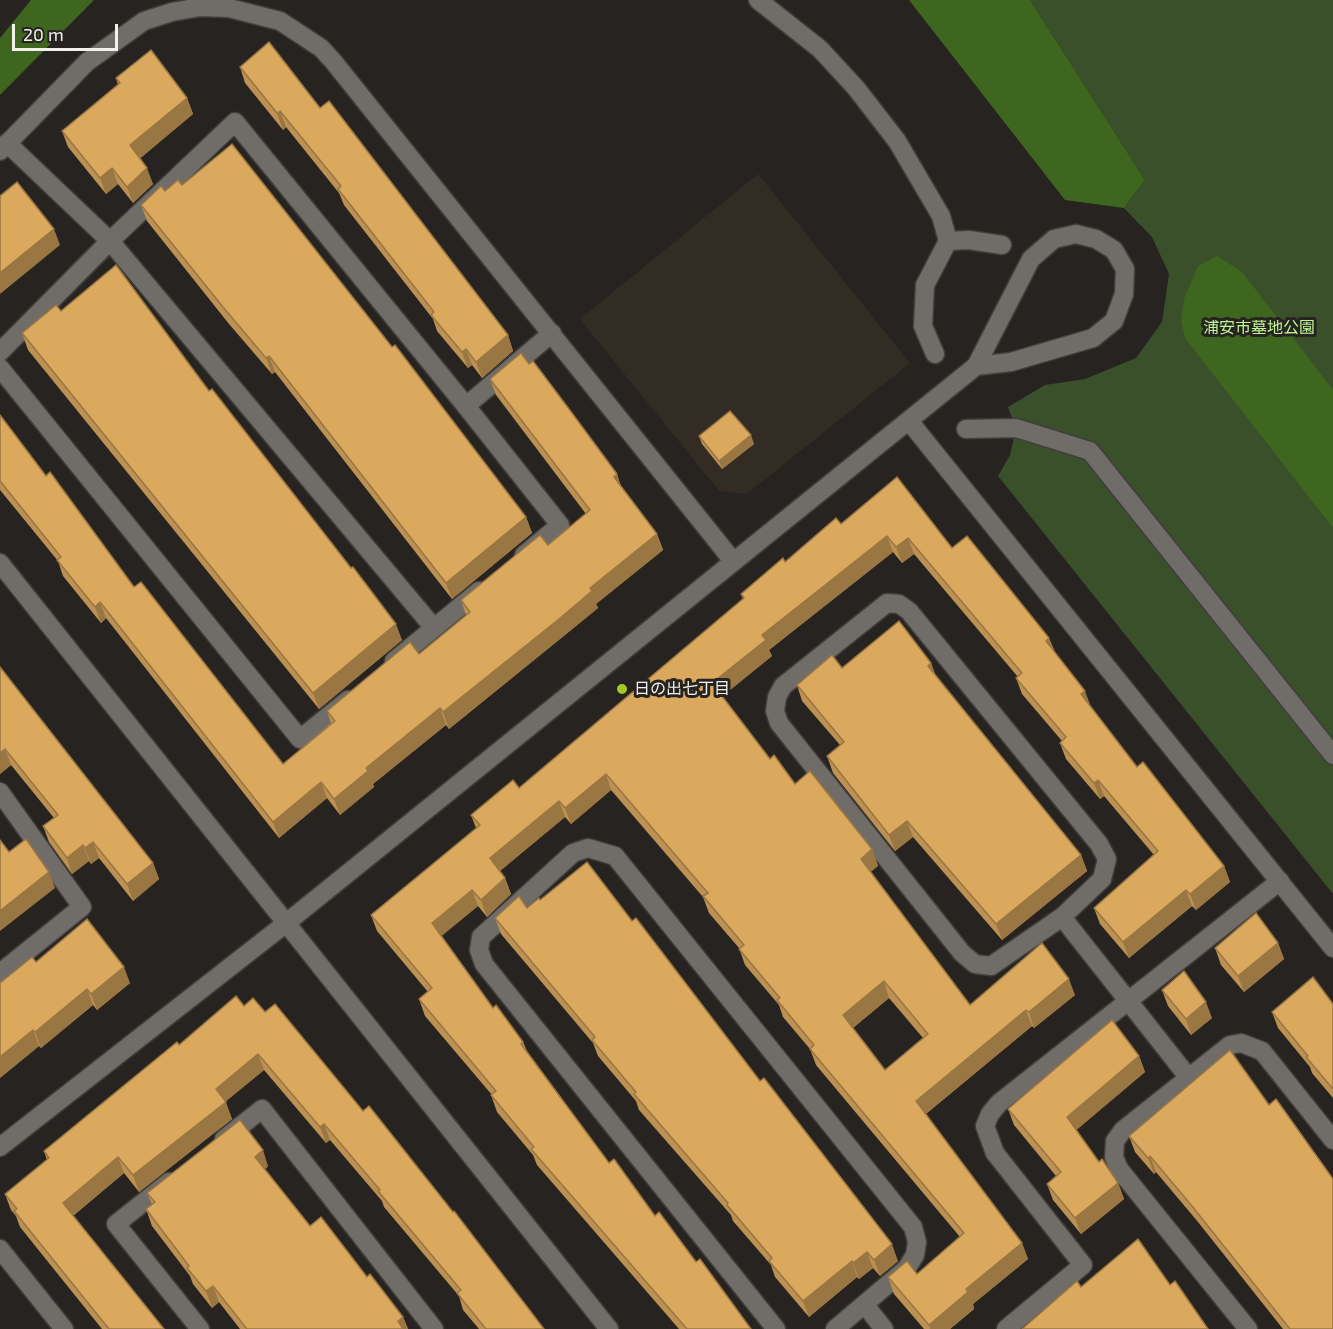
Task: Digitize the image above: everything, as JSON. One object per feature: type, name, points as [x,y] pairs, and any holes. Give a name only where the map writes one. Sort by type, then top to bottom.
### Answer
[{"type":"street","points":[[758,0],[820,49],[863,97],[897,141],[941,216],[948,241],[924,285],[923,326],[935,354]]},
{"type":"street","points":[[434,628],[110,241],[4,147],[87,62],[144,21],[172,12],[200,7],[229,8],[280,21],[321,48],[733,561]]},
{"type":"street","points":[[0,352],[110,241],[235,122],[560,525],[381,672]]},
{"type":"street","points":[[0,1147],[285,924],[976,366],[1031,259],[1054,239],[1076,234],[1096,238],[1114,250],[1125,269],[1124,294],[1114,321],[1094,338],[1011,362],[976,366]]},
{"type":"street","points":[[948,241],[969,240],[1002,245]]},
{"type":"street","points":[[466,406],[552,333]]},
{"type":"street","points":[[0,368],[300,739],[363,687]]},
{"type":"street","points":[[909,421],[1333,948]]},
{"type":"street","points":[[966,429],[1016,428],[1090,451],[1333,755]]},
{"type":"street","points":[[3,572],[609,1329]]},
{"type":"street","points":[[887,603],[898,604],[909,611],[1100,844],[1107,859],[1102,879],[1062,917],[991,966],[975,964],[962,953],[779,723],[775,711],[777,697],[783,686],[876,608],[887,603]]},
{"type":"street","points":[[0,792],[82,907],[0,973]]},
{"type":"street","points":[[776,1329],[484,964],[479,950],[481,937],[573,854],[588,849],[615,856],[913,1227],[917,1242],[915,1255],[907,1268],[834,1329]]},
{"type":"street","points":[[1006,1329],[1083,1265],[995,1153],[986,1126],[990,1114],[999,1103],[1280,881]]},
{"type":"street","points":[[1062,917],[1190,1078]]},
{"type":"street","points":[[1248,1329],[1119,1169],[1114,1157],[1115,1141],[1123,1130],[1230,1045],[1241,1043],[1262,1051],[1333,1140]]},
{"type":"street","points":[[207,1152],[262,1109],[434,1329]]},
{"type":"street","points":[[180,1173],[116,1224],[200,1329]]},
{"type":"street","points":[[0,1249],[64,1329]]},
{"type":"street","points":[[865,1305],[884,1329]]},
{"type":"shaded area","points":[[758,174],[910,363],[747,494],[719,491],[580,319]]},
{"type":"green space","points":[[31,0],[94,0],[0,95],[0,38]]},
{"type":"green space","points":[[909,0],[1030,0],[1145,180],[1124,208],[1065,200]]},
{"type":"green space","name":"浦安市墓地公園","points":[[1030,0],[1333,0],[1333,894],[998,476],[1010,455],[1016,429],[1008,407],[1045,385],[1085,379],[1136,358],[1162,322],[1169,274],[1152,237],[1124,208],[1145,180]]},
{"type":"green space","name":"浦安市墓地公園","points":[[1217,256],[1242,272],[1333,390],[1333,528],[1185,338],[1181,320],[1184,299],[1198,266]]},
{"type":"building","points":[[269,42],[320,108],[329,101],[508,335],[476,362],[466,349],[462,352],[431,315],[434,312],[338,189],[341,186],[280,111],[277,113],[240,67]]},
{"type":"building","points":[[151,50],[187,98],[130,145],[147,168],[127,187],[112,168],[100,178],[62,131],[120,83],[116,78]]},
{"type":"building","points":[[232,144],[392,347],[395,345],[526,517],[446,583],[269,356],[266,358],[141,205],[161,186],[165,191],[178,180],[182,185]]},
{"type":"building","points":[[17,182],[54,229],[0,273],[0,196]]},
{"type":"building","points":[[116,265],[209,391],[212,389],[396,624],[313,693],[22,333],[56,305],[61,311]]},
{"type":"building","points":[[521,353],[529,364],[533,361],[617,474],[614,477],[657,534],[590,588],[592,591],[559,619],[443,712],[440,708],[366,768],[368,771],[334,799],[321,782],[273,822],[100,602],[95,607],[57,560],[61,557],[0,481],[0,415],[46,476],[50,472],[134,587],[141,582],[283,764],[335,721],[327,711],[410,642],[419,654],[470,612],[461,600],[540,535],[548,545],[590,510],[490,379]]},
{"type":"building","points":[[730,411],[751,435],[719,461],[699,436]]},
{"type":"building","points":[[897,477],[952,548],[967,536],[1049,638],[1046,641],[1085,691],[1081,694],[1137,767],[1143,762],[1224,866],[1190,894],[1186,890],[1123,942],[1094,908],[1158,851],[1098,780],[1094,783],[1060,743],[1066,737],[1016,678],[1022,673],[908,538],[896,547],[887,536],[762,635],[766,640],[712,683],[770,759],[774,755],[795,784],[810,771],[872,849],[861,859],[970,1005],[1042,943],[1069,979],[1029,1012],[1026,1010],[916,1101],[1022,1243],[966,1289],[968,1292],[929,1325],[888,1277],[907,1261],[917,1274],[964,1233],[810,1049],[814,1045],[777,1000],[780,998],[739,949],[744,945],[703,896],[708,893],[606,774],[565,808],[559,801],[490,858],[505,878],[481,900],[472,890],[432,923],[493,1008],[496,1005],[523,1042],[521,1044],[609,1163],[614,1159],[655,1216],[659,1212],[696,1262],[700,1259],[751,1329],[687,1329],[531,1149],[534,1147],[491,1095],[496,1091],[419,999],[432,988],[371,915],[480,825],[471,815],[513,780],[519,788],[744,598],[741,594],[783,558],[785,562],[836,518],[841,524]],"holes":[[[884,981],[928,1034],[885,1070],[843,1015]]]},
{"type":"building","points":[[899,621],[931,663],[928,666],[1081,855],[996,924],[907,821],[889,835],[827,756],[844,742],[797,685],[832,655],[842,668]]},
{"type":"building","points":[[0,667],[153,863],[127,884],[93,842],[85,848],[83,845],[67,858],[43,826],[58,815],[5,749],[0,753]]},
{"type":"building","points":[[26,839],[49,872],[0,911],[0,840],[9,852]]},
{"type":"building","points":[[587,862],[632,921],[636,918],[760,1081],[764,1078],[892,1244],[874,1260],[867,1252],[853,1263],[852,1261],[803,1301],[769,1261],[772,1258],[727,1205],[728,1203],[634,1094],[636,1092],[592,1040],[595,1037],[495,918],[519,896],[527,908]]},
{"type":"building","points":[[1256,913],[1278,943],[1238,976],[1215,948]]},
{"type":"building","points":[[87,919],[124,967],[91,994],[87,989],[35,1032],[33,1030],[0,1057],[0,983],[32,957],[36,962]]},
{"type":"building","points":[[1184,971],[1206,1002],[1186,1019],[1162,990]]},
{"type":"building","points":[[1313,977],[1333,1004],[1333,1089],[1272,1012]]},
{"type":"building","points":[[236,996],[244,1006],[253,998],[265,1012],[275,1004],[363,1111],[369,1106],[454,1211],[544,1329],[486,1329],[457,1293],[461,1290],[378,1191],[380,1190],[324,1124],[320,1127],[258,1054],[216,1089],[226,1102],[133,1175],[118,1157],[63,1203],[164,1329],[109,1329],[14,1211],[17,1209],[5,1194],[49,1158],[44,1151],[177,1042],[179,1045]]},
{"type":"building","points":[[1112,1020],[1139,1056],[1067,1117],[1099,1162],[1102,1159],[1118,1183],[1075,1218],[1047,1184],[1061,1172],[1008,1109]]},
{"type":"building","points":[[1230,1050],[1269,1105],[1276,1099],[1333,1179],[1333,1329],[1290,1329],[1192,1206],[1150,1156],[1148,1158],[1129,1136]]},
{"type":"building","points":[[240,1120],[263,1150],[255,1157],[310,1226],[321,1217],[367,1277],[370,1274],[403,1317],[398,1321],[403,1329],[247,1329],[213,1286],[206,1291],[187,1268],[189,1266],[146,1209],[155,1202],[147,1193]]},
{"type":"building","points":[[1138,1239],[1170,1285],[1175,1281],[1208,1329],[1022,1329],[1077,1281],[1081,1287]]},
{"type":"place","name":"日の出七丁目","points":[[622,689]]}]
